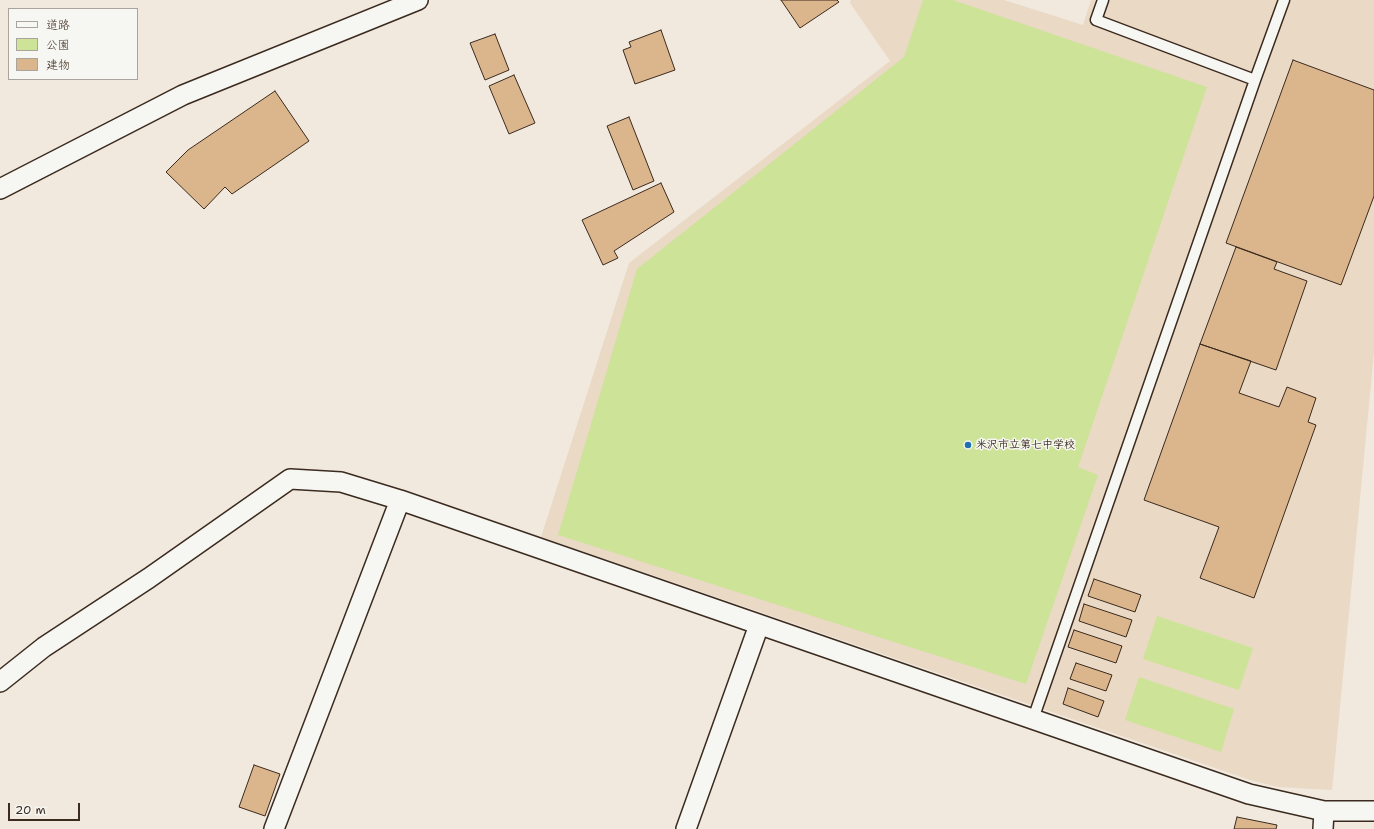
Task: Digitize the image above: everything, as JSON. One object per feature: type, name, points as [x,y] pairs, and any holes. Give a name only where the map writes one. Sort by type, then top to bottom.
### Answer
[{"type":"street","points":[[0,189],[183,95],[418,0]]},
{"type":"street","points":[[0,682],[44,647],[149,578],[290,479],[341,482],[400,500],[1323,820],[1374,811]]},
{"type":"street","points":[[274,829],[400,500]]},
{"type":"street","points":[[686,829],[759,625]]},
{"type":"lane","points":[[1103,0],[1096,20],[1255,80]]},
{"type":"lane","points":[[1033,719],[1284,0]]},
{"type":"shaded area","name":"米沢市立第七中学校","points":[[851,0],[1004,0],[1083,25],[1091,0],[1374,0],[1374,353],[1332,790],[1277,787],[1250,780],[541,537],[629,263],[890,61],[850,3]]},
{"type":"green space","points":[[923,0],[953,0],[1207,87],[1078,467],[1098,475],[1026,684],[558,535],[637,269],[904,57]]},
{"type":"green space","points":[[1157,616],[1253,648],[1239,690],[1143,659]]},
{"type":"green space","points":[[1139,677],[1234,709],[1221,752],[1125,720]]},
{"type":"building","points":[[781,0],[837,0],[839,2],[800,28]]},
{"type":"building","points":[[661,30],[675,70],[635,84],[623,50],[631,47],[629,42]]},
{"type":"building","points":[[495,34],[509,70],[485,80],[470,43]]},
{"type":"building","points":[[1293,60],[1374,90],[1374,196],[1341,285],[1226,243]]},
{"type":"building","points":[[514,75],[535,123],[509,134],[489,86]]},
{"type":"building","points":[[275,91],[309,141],[232,194],[225,187],[204,209],[166,172],[188,150]]},
{"type":"building","points":[[629,117],[654,181],[633,190],[607,126]]},
{"type":"building","points":[[661,183],[674,212],[614,251],[618,258],[603,265],[582,220]]},
{"type":"building","points":[[1236,247],[1277,262],[1274,269],[1307,281],[1276,370],[1200,344]]},
{"type":"building","points":[[1200,344],[1251,361],[1239,393],[1279,407],[1287,387],[1316,398],[1308,422],[1316,425],[1254,598],[1200,578],[1219,527],[1144,500]]},
{"type":"building","points":[[1094,579],[1141,595],[1135,612],[1088,596]]},
{"type":"building","points":[[1084,604],[1132,620],[1126,637],[1079,621]]},
{"type":"building","points":[[1074,630],[1122,646],[1116,663],[1068,647]]},
{"type":"building","points":[[1076,663],[1112,675],[1106,691],[1070,679]]},
{"type":"building","points":[[1068,688],[1104,701],[1098,717],[1063,704]]},
{"type":"building","points":[[254,765],[280,774],[265,816],[239,807]]},
{"type":"building","points":[[1237,817],[1277,825],[1276,829],[1234,829]]},
{"type":"place","name":"米沢市立第七中学校","points":[[968,445]]}]
